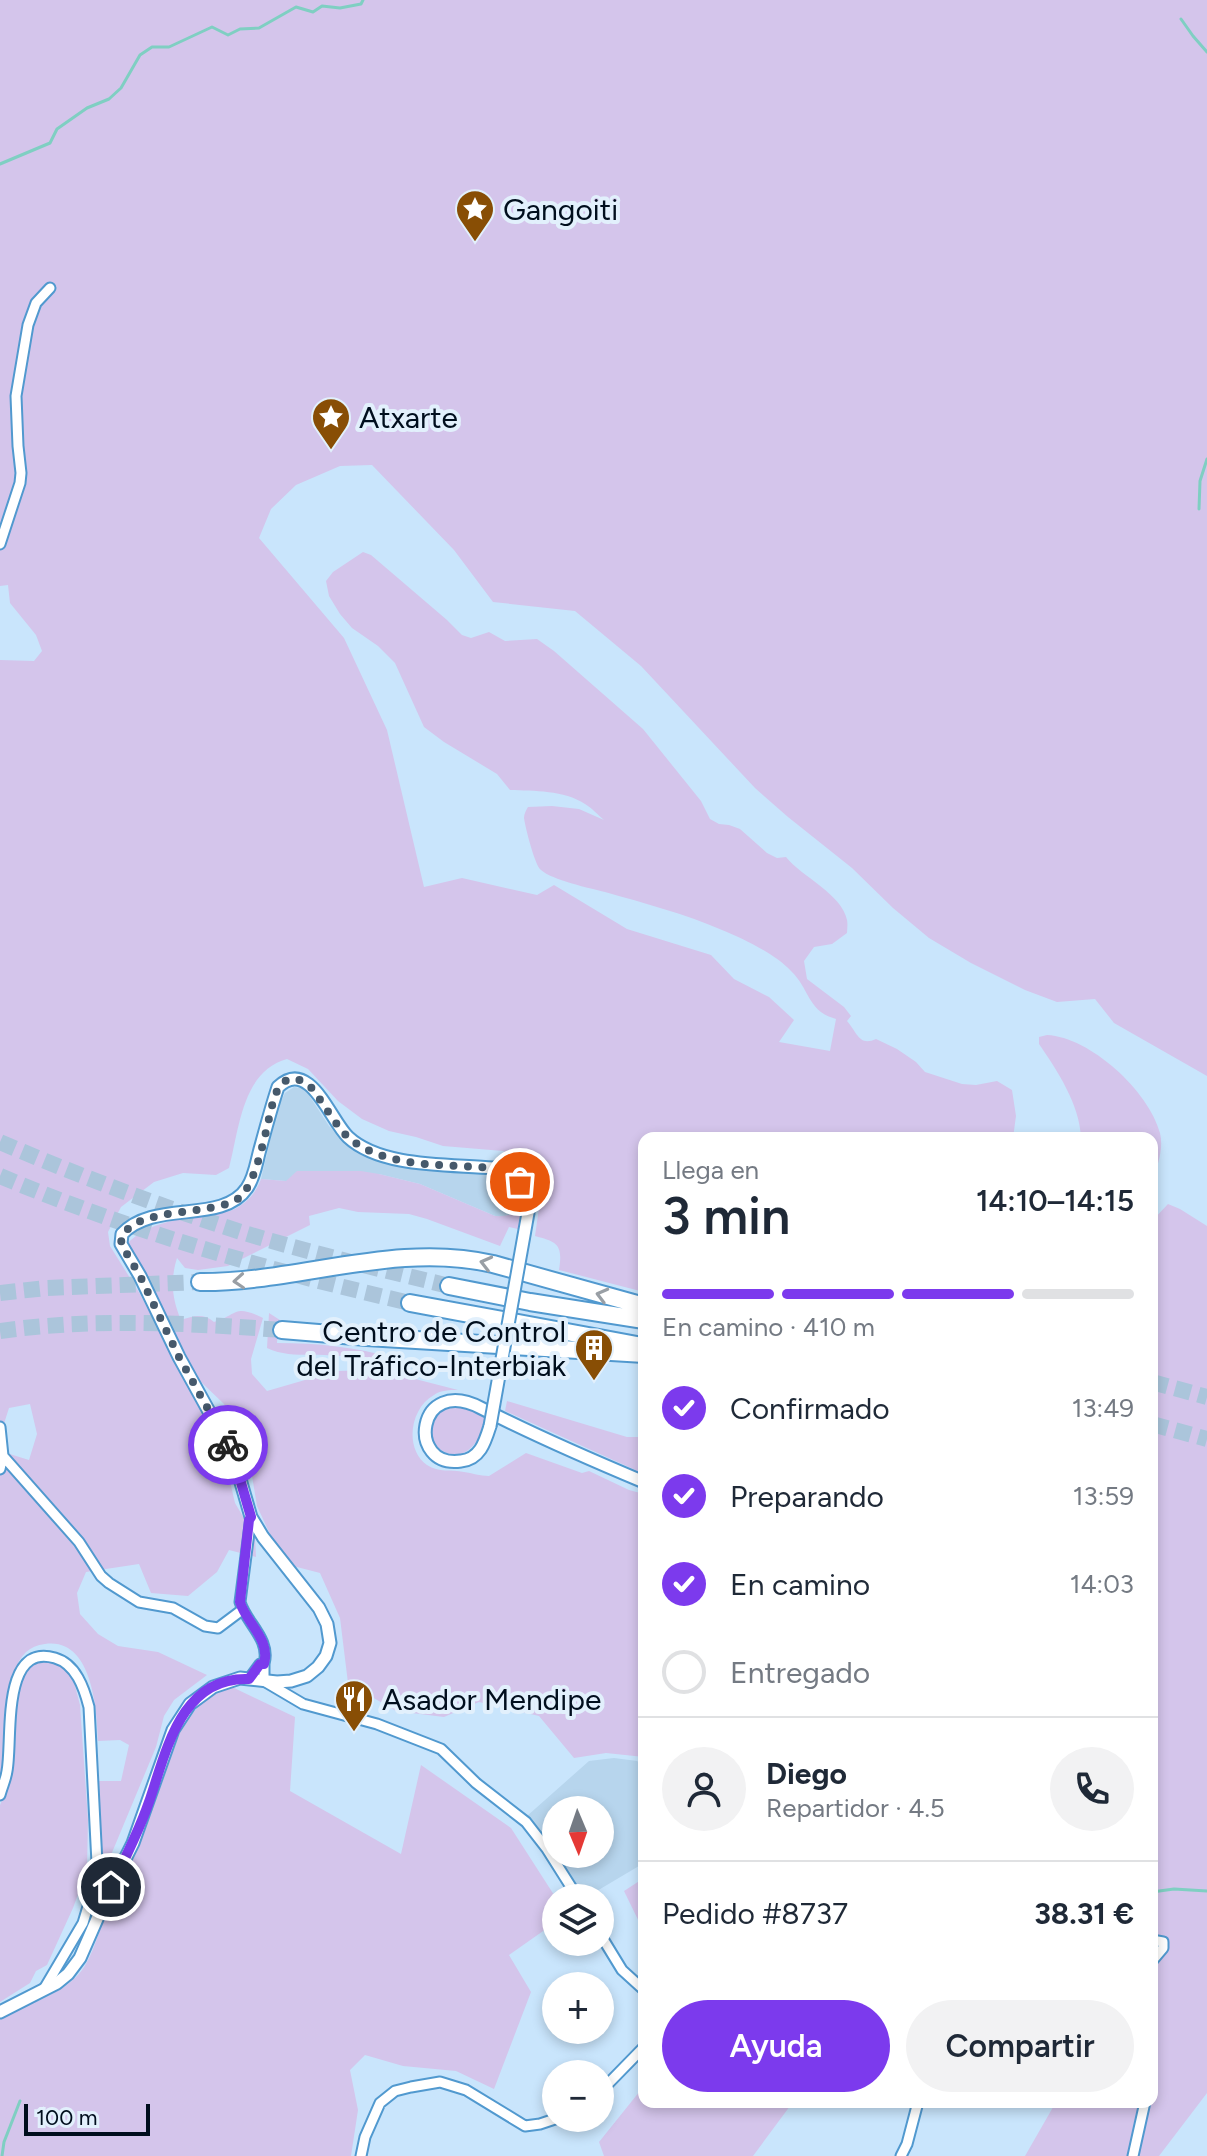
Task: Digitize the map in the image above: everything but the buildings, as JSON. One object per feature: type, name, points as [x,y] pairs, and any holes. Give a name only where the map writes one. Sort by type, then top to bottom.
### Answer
[{"type":"highway","points":[[200,1282],[259,1279],[440,1256],[493,1264],[638,1304]]},
{"type":"highway","points":[[449,1286],[638,1319]]},
{"type":"highway","points":[[410,1303],[638,1345]]},
{"type":"highway","points":[[282,1330],[638,1354]]},
{"type":"street","points":[[0,544],[20,483],[16,396],[28,325],[36,303],[50,288]]},
{"type":"street","points":[[0,2012],[68,1974],[80,1958],[133,1843],[173,1730],[190,1704],[213,1687],[240,1678],[291,1681],[307,1676],[326,1656],[330,1643],[327,1624],[319,1608],[251,1517],[228,1446],[121,1244],[122,1234],[149,1219],[221,1207],[239,1198],[253,1178],[278,1087],[288,1079],[301,1080],[309,1085],[348,1137],[370,1151],[397,1159],[504,1171],[520,1182],[528,1199],[528,1213],[492,1414],[490,1426],[485,1441],[472,1458],[451,1462],[440,1458],[427,1444],[426,1421],[435,1407],[454,1400],[463,1401],[474,1404],[492,1414],[515,1426],[638,1479]]},
{"type":"street","points":[[0,1427],[3,1456],[0,1469]]},
{"type":"street","points":[[3,1456],[79,1542],[101,1576],[126,1595],[139,1602],[173,1608],[205,1626],[218,1628],[242,1610]]},
{"type":"street","points":[[251,1517],[240,1602],[263,1643],[266,1656],[264,1681]]},
{"type":"street","points":[[0,1795],[7,1771],[15,1681],[22,1668],[34,1657],[46,1655],[61,1659],[72,1668],[89,1707],[97,1863],[83,1923],[44,1990]]},
{"type":"street","points":[[249,1679],[260,1664],[264,1664]]},
{"type":"street","points":[[264,1681],[303,1704],[377,1724],[441,1749],[476,1783],[526,1822],[569,1884]]},
{"type":"street","points":[[613,1956],[622,1970],[638,1985]]},
{"type":"street","points":[[614,2078],[638,2053]]},
{"type":"street","points":[[361,2156],[365,2137],[380,2103],[395,2091],[440,2082],[466,2090],[525,2126],[542,2123]]},
{"type":"street","points":[[901,2156],[916,2108]]},
{"type":"street","points":[[1133,2156],[1144,2108]]},
{"type":"shaded area","points":[[0,0],[1207,0],[1207,1076],[1114,1023],[1095,999],[1057,1002],[971,963],[929,938],[852,868],[755,788],[641,666],[575,611],[493,602],[454,550],[372,465],[340,466],[296,485],[271,509],[259,538],[344,638],[387,730],[424,887],[462,878],[537,895],[554,885],[627,929],[711,955],[734,979],[769,997],[794,1020],[779,1042],[830,1051],[836,1019],[819,1011],[797,978],[768,953],[694,919],[562,880],[541,870],[533,854],[525,822],[528,807],[579,809],[604,820],[588,806],[568,796],[510,790],[497,774],[424,727],[395,663],[378,646],[352,628],[329,596],[326,581],[333,572],[363,552],[371,555],[462,635],[471,638],[489,632],[505,641],[537,639],[554,651],[643,729],[701,801],[710,819],[740,829],[777,858],[786,857],[838,902],[847,920],[847,933],[832,944],[814,947],[804,961],[807,979],[844,1007],[851,1016],[847,1021],[859,1037],[866,1041],[876,1039],[897,1049],[925,1072],[962,1084],[997,1081],[1012,1090],[1016,1116],[1014,1132],[638,1132],[638,1290],[559,1270],[557,1246],[535,1236],[539,1208],[530,1185],[514,1163],[527,1170],[540,1170],[503,1151],[443,1146],[389,1131],[362,1119],[338,1101],[308,1069],[287,1059],[260,1076],[245,1104],[229,1168],[216,1175],[183,1173],[154,1182],[121,1207],[108,1232],[110,1246],[140,1294],[223,1451],[235,1503],[255,1537],[256,1557],[229,1550],[217,1572],[188,1596],[151,1593],[139,1564],[86,1572],[77,1593],[80,1614],[98,1634],[118,1646],[158,1652],[207,1675],[174,1700],[164,1716],[156,1747],[111,1855],[97,1898],[102,1863],[99,1781],[121,1781],[129,1745],[120,1740],[98,1741],[89,1678],[73,1652],[61,1645],[34,1647],[22,1656],[17,1665],[9,1697],[0,1776],[0,1451],[29,1460],[37,1434],[30,1404],[9,1408],[0,1436],[0,660],[34,661],[42,651],[36,635],[10,603],[8,585],[0,586]]},
{"type":"shaded area","points":[[1039,1037],[1064,1038],[1081,1045],[1116,1069],[1131,1084],[1144,1100],[1160,1133],[1158,1161],[1158,1132],[1080,1132],[1072,1101],[1039,1044]]},
{"type":"shaded area","points":[[294,1087],[305,1089],[329,1126],[357,1153],[389,1164],[487,1173],[504,1178],[519,1193],[523,1214],[495,1216],[420,1184],[379,1174],[286,1181],[261,1179],[278,1107],[285,1093]]},
{"type":"shaded area","points":[[297,1171],[361,1171],[420,1184],[495,1216],[523,1214],[518,1229],[509,1227],[500,1246],[409,1214],[339,1208],[309,1216],[310,1225],[228,1266],[198,1270],[185,1268],[177,1258],[173,1274],[176,1305],[181,1320],[202,1316],[214,1322],[241,1311],[263,1318],[251,1359],[252,1374],[267,1391],[336,1371],[373,1370],[377,1362],[345,1356],[288,1354],[267,1348],[269,1313],[283,1322],[278,1325],[277,1343],[336,1346],[380,1354],[394,1358],[392,1373],[458,1390],[434,1395],[426,1401],[415,1419],[415,1449],[427,1465],[441,1470],[489,1476],[526,1453],[582,1473],[589,1471],[638,1492],[638,1756],[606,1753],[574,1758],[539,1716],[479,1702],[444,1717],[396,1711],[348,1683],[340,1618],[320,1573],[293,1566],[275,1545],[257,1506],[250,1464],[224,1404],[199,1380],[126,1245],[136,1236],[161,1224],[230,1211],[249,1199],[261,1179],[286,1181]]},
{"type":"shaded area","points":[[1168,1204],[1207,1226],[1207,2093],[1159,2156],[1025,2156],[1053,2108],[1158,2108],[1158,1215]]},
{"type":"shaded area","points":[[507,1401],[627,1437],[638,1437],[638,1471],[505,1411]]},
{"type":"shaded area","points":[[454,1407],[472,1410],[486,1420],[472,1447],[458,1455],[441,1450],[432,1442],[431,1424],[440,1412]]},
{"type":"shaded area","points":[[53,1659],[65,1668],[74,1682],[80,1705],[88,1820],[87,1870],[47,1965],[36,1971],[30,1983],[0,2002],[0,1805],[8,1786],[16,1693],[23,1675],[35,1663]]},
{"type":"shaded area","points":[[230,1686],[295,1717],[290,1791],[401,1854],[421,1765],[511,1828],[547,1884],[542,1884],[542,1932],[509,1955],[531,1992],[494,2089],[456,2071],[403,2066],[365,2055],[350,2070],[358,2110],[351,2156],[0,2156],[0,2018],[60,1989],[82,1971],[136,1848],[170,1751],[193,1712],[209,1697]]},
{"type":"shaded area","points":[[614,1758],[637,1761],[638,1867],[609,1884],[575,1884],[564,1868],[614,1868],[614,1796],[550,1796],[589,1761]]},
{"type":"shaded area","points":[[542,1803],[542,1837],[527,1816]]},
{"type":"shaded area","points":[[638,1882],[638,1920],[624,1891]]},
{"type":"shaded area","points":[[638,2093],[638,2108],[789,2108],[753,2156],[604,2156],[599,2142],[607,2132],[614,2132],[614,2123]]},
{"type":"waterway","points":[[0,164],[50,143],[57,129],[87,108],[109,99],[121,88],[140,55],[152,47],[169,47],[212,27],[228,35],[240,29],[259,28],[296,7],[313,12],[322,6],[340,8],[361,4],[363,0]]},
{"type":"waterway","points":[[1181,19],[1207,52]]},
{"type":"waterway","points":[[1199,509],[1200,481],[1207,459]]},
{"type":"waterway","points":[[1158,1891],[1207,1891]]},
{"type":"waterway","points":[[2,2156],[4,2142],[20,2101]]},
{"type":"tunnel","points":[[0,1142],[120,1190],[241,1232],[449,1286]]},
{"type":"tunnel","points":[[0,1176],[100,1215],[202,1248],[306,1278],[410,1303]]},
{"type":"tunnel","points":[[0,1293],[46,1288],[200,1282]]},
{"type":"tunnel","points":[[0,1331],[106,1323],[282,1330]]},
{"type":"tunnel","points":[[1158,1384],[1207,1397]]},
{"type":"tunnel","points":[[1158,1426],[1207,1439]]},
{"type":"way so far","points":[[228,1445],[120,1240],[127,1229],[149,1219],[221,1207],[239,1198],[253,1178],[274,1098],[283,1082],[295,1079],[309,1085],[348,1137],[370,1151],[419,1163],[493,1168],[516,1177],[520,1182]]},
{"type":"place","name":"Gangoiti","points":[[475,243]]},
{"type":"place","name":"Atxarte","points":[[331,451]]},
{"type":"place","name":"Centro de Control del Tráfico-Interbiak","points":[[594,1382]]},
{"type":"place","name":"Asador Mendipe","points":[[354,1733]]},
{"type":"route","points":[[111,1887],[133,1843],[173,1730],[190,1704],[213,1687],[240,1678],[249,1679],[260,1664],[264,1664],[263,1643],[240,1602],[251,1517],[228,1445]]}]
